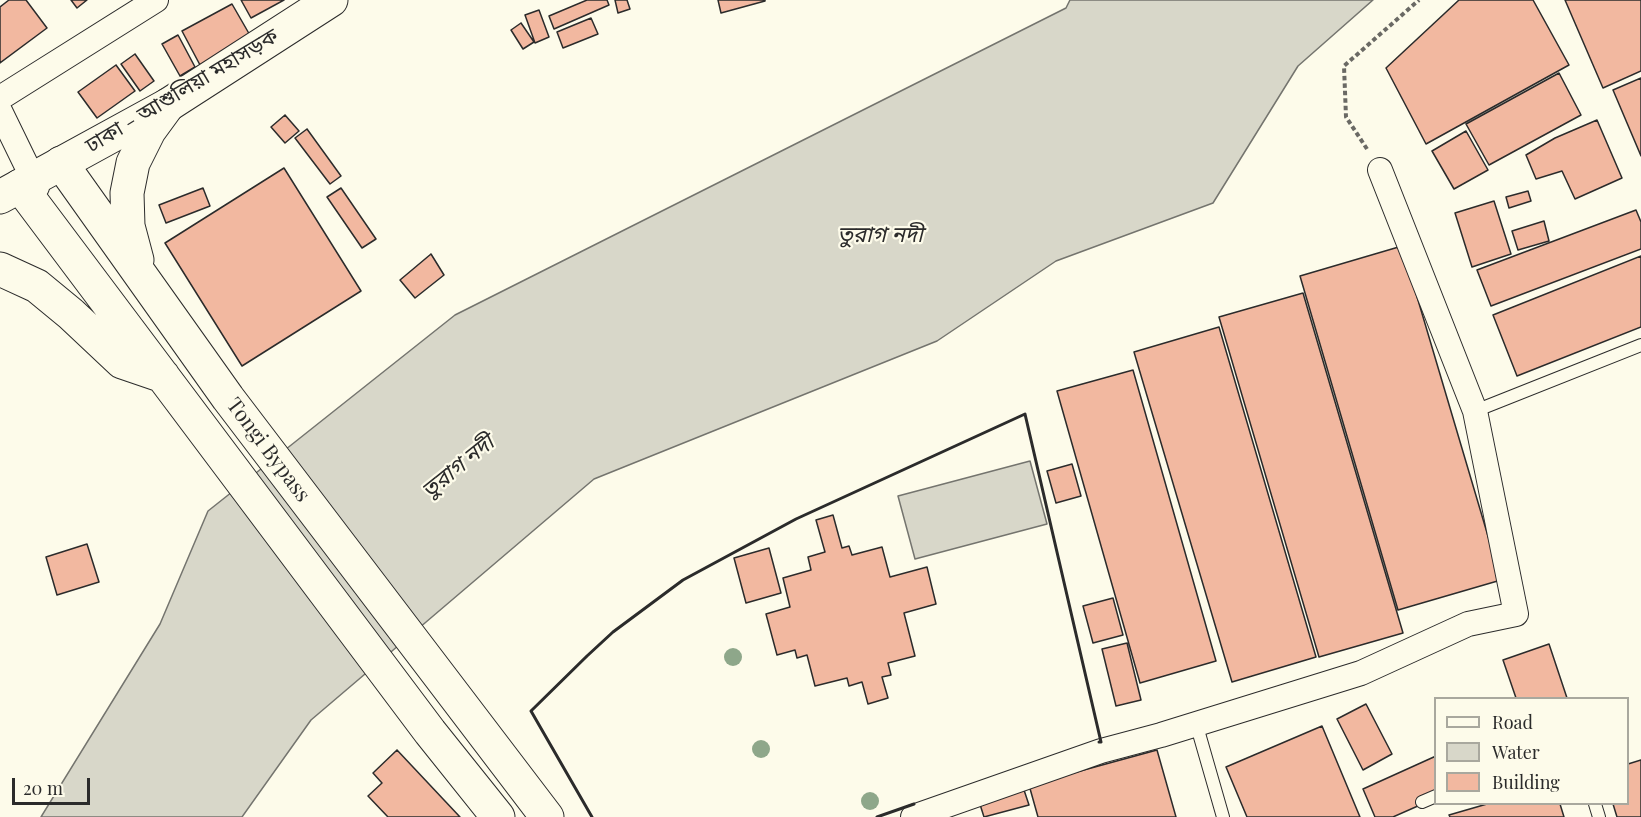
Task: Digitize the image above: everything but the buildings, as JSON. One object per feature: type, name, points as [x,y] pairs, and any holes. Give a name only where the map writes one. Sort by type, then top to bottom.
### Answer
[{"type":"main road","name":"ঢাকা - আশুলিয়া মহাসড়ক","points":[[19,190],[61,163],[168,105],[331,0]]},
{"type":"main road","points":[[142,277],[128,226],[127,193],[133,163],[149,131],[168,105]]},
{"type":"main road","name":"Tongi Bypass","points":[[61,163],[228,398],[547,817]]},
{"type":"main road","points":[[19,190],[201,424],[430,732],[498,817]]},
{"type":"main road","points":[[0,269],[37,286],[122,362],[163,376]]},
{"type":"street","points":[[0,98],[156,0]]},
{"type":"street","points":[[0,111],[19,190]]},
{"type":"street","points":[[913,817],[1101,751],[1361,673],[1468,624],[1516,614],[1474,411],[1380,170]]},
{"type":"lane","points":[[1474,411],[1641,345]]},
{"type":"lane","points":[[1196,723],[1223,817]]},
{"type":"lane","points":[[1422,802],[1434,797]]},
{"type":"path","points":[[1380,170],[1346,117],[1344,66],[1419,0]]},
{"type":"water","name":"তুরাগ নদী","points":[[1070,0],[1373,0],[1298,66],[1213,203],[1056,261],[937,341],[594,479],[311,720],[242,817],[41,817],[160,624],[208,511],[455,315],[1066,8]]},
{"type":"water","points":[[1030,461],[1047,524],[915,559],[898,496]]},
{"type":"wall","points":[[592,817],[531,711],[587,656],[613,632],[683,580],[796,519],[1025,414],[1101,742],[1099,742]]},
{"type":"wall","points":[[877,817],[914,804]]}]
